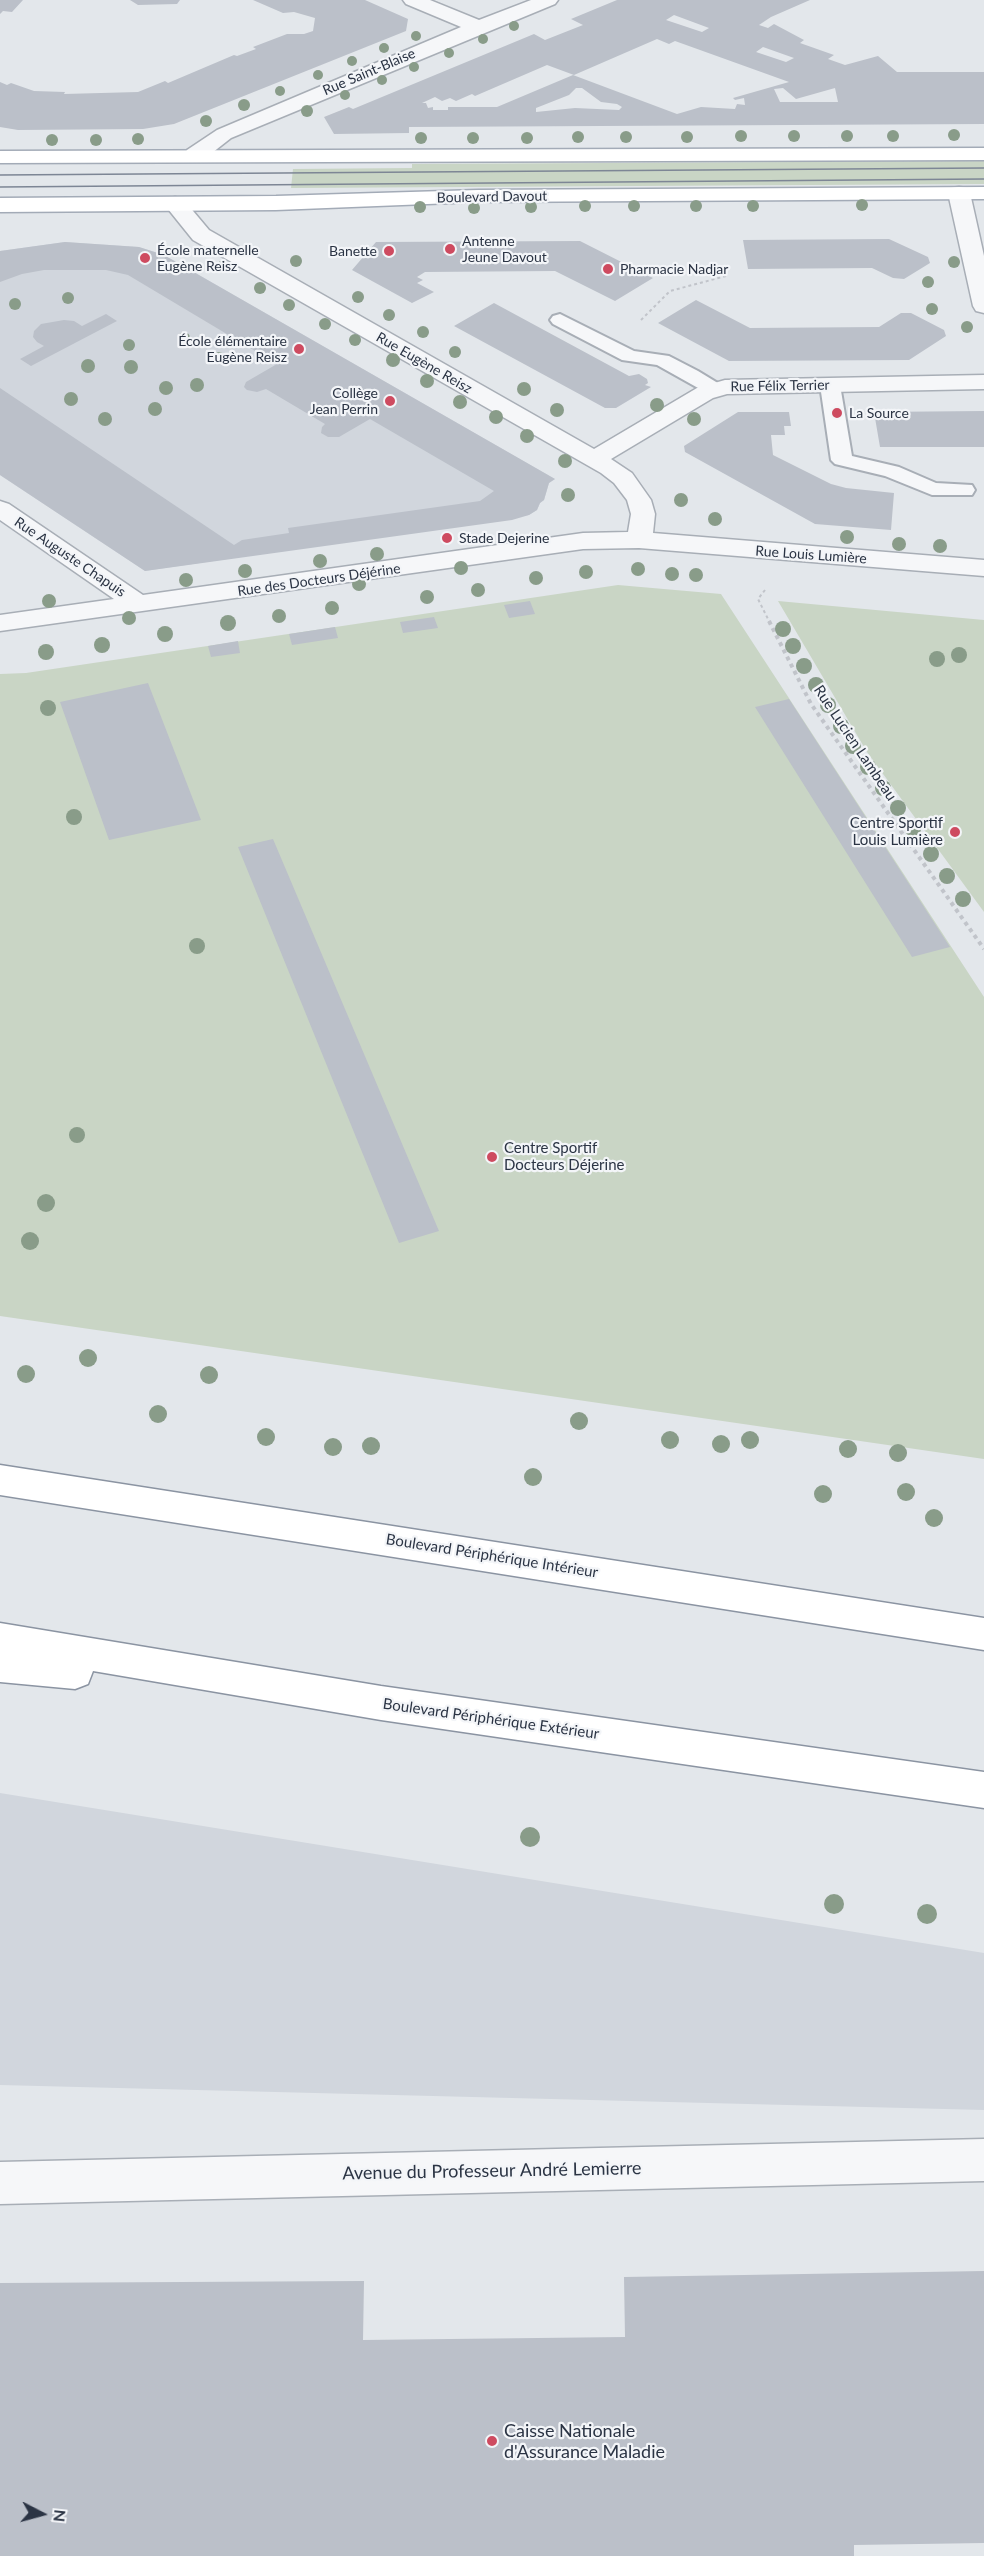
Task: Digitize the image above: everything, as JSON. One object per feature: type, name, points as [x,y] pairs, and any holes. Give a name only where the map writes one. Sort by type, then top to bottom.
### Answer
[{"type":"main road","points":[[0,157],[984,154]]},
{"type":"main road","name":"Boulevard Davout","points":[[0,205],[175,204],[478,196],[984,193]]},
{"type":"main road","points":[[0,1460],[160,1504]]},
{"type":"main road","name":"Boulevard Périphérique Intérieur","points":[[0,1480],[984,1634]]},
{"type":"main road","name":"Boulevard Périphérique Extérieur","points":[[0,1639],[381,1703],[984,1790]]},
{"type":"main road","points":[[0,1665],[381,1703]]},
{"type":"street","points":[[413,0],[477,27]]},
{"type":"street","name":"Rue Saint-Blaise","points":[[195,155],[224,134],[477,27],[548,0]]},
{"type":"street","points":[[959,193],[984,306]]},
{"type":"street","name":"Rue Eugène Reisz","points":[[175,204],[201,235],[555,438],[595,458],[623,478],[639,500],[643,514],[639,540]]},
{"type":"street","name":"Rue Félix Terrier","points":[[595,458],[714,389],[830,384],[984,382]]},
{"type":"street","name":"Rue Auguste Chapuis","points":[[0,509],[140,605]]},
{"type":"street","name":"Rue Louis Lumière","points":[[639,540],[984,568]]},
{"type":"street","name":"Rue des Docteurs Déjérine","points":[[0,622],[140,605],[583,542],[639,540]]},
{"type":"street","name":"Avenue du Professeur André Lemierre","points":[[0,2183],[984,2160]]},
{"type":"lane","points":[[560,320],[629,356],[662,360],[714,389]]},
{"type":"lane","points":[[830,384],[842,460],[892,471],[932,489],[964,490]]},
{"type":"path","points":[[613,348],[670,291],[726,276]]},
{"type":"path","name":"Rue Lucien Lambeau","points":[[769,587],[758,599],[811,705],[984,949]]},
{"type":"shaded area","points":[[65,242],[139,247],[164,255],[555,479],[549,483],[544,500],[537,510],[529,515],[145,571],[0,475],[0,251]]},
{"type":"shaded area","points":[[0,1793],[984,1953],[984,2110],[0,2085]]},
{"type":"green space","points":[[984,161],[984,184],[291,188],[293,169],[412,168],[412,164]]},
{"type":"green space","name":"Centre Sportif Docteurs Déjerine","points":[[618,585],[721,594],[984,997],[984,1459],[0,1316],[0,674],[26,673]]},
{"type":"green space","name":"Centre Sportif Louis Lumière","points":[[778,601],[984,620],[984,912],[867,752]]},
{"type":"building","points":[[0,0],[23,0],[12,12],[3,11],[0,14]]},
{"type":"building","points":[[130,0],[180,0],[177,4],[138,5]]},
{"type":"building","points":[[253,0],[365,0],[408,19],[406,31],[174,124],[143,129],[18,130],[0,127],[0,82],[7,85],[11,83],[34,91],[65,92],[64,94],[138,92],[165,81],[168,83],[234,55],[256,49],[253,47],[287,34],[304,34],[313,31],[315,18],[294,12],[283,13]]},
{"type":"building","points":[[617,0],[810,0],[771,17],[759,25],[768,28],[774,24],[804,40],[800,43],[834,55],[828,59],[845,65],[878,56],[897,72],[984,72],[984,124],[409,127],[409,133],[334,134],[324,117],[349,107],[353,109],[534,34],[545,40],[583,25],[571,19]],"holes":[[[674,15],[709,28],[702,32],[666,20]],[[657,39],[669,44],[675,41],[789,82],[733,98],[735,100],[744,98],[745,105],[737,104],[735,109],[701,107],[677,114],[573,75],[497,107],[448,107],[448,110],[433,110],[433,107],[428,108],[426,103],[422,103],[435,97],[442,101],[450,98],[456,101],[472,94],[475,96],[547,65],[574,75]],[[763,47],[794,58],[786,62],[756,52]],[[576,88],[582,88],[601,102],[622,107],[619,110],[575,108],[536,112],[536,108],[569,95]],[[783,88],[796,99],[835,88],[838,102],[780,102],[774,89]]]},
{"type":"building","points":[[889,239],[928,257],[930,263],[904,279],[893,278],[872,268],[748,269],[743,240]]},
{"type":"building","points":[[580,241],[653,278],[615,301],[555,271],[425,272],[417,277],[423,280],[417,283],[434,292],[412,303],[352,270],[376,242]]},
{"type":"building","points":[[65,242],[139,247],[164,255],[555,479],[549,483],[544,500],[537,510],[512,520],[145,571],[0,475],[0,388],[234,545],[242,540],[289,533],[288,528],[480,501],[494,491],[370,419],[339,437],[328,437],[321,433],[325,424],[266,389],[257,392],[247,390],[244,387],[246,382],[277,364],[128,275],[106,270],[44,270],[22,274],[0,282],[0,251]]},
{"type":"building","points":[[696,300],[750,328],[879,327],[901,313],[911,313],[944,330],[946,336],[909,360],[729,361],[658,323]]},
{"type":"building","points":[[494,303],[629,376],[639,374],[647,379],[648,383],[645,385],[651,387],[616,408],[605,408],[454,326]]},
{"type":"building","points":[[106,314],[117,321],[31,366],[20,359],[44,346],[33,337],[34,331],[41,324],[64,320],[74,321],[82,326]]},
{"type":"building","points":[[984,411],[984,447],[880,447],[874,412]]},
{"type":"building","points":[[738,412],[789,412],[791,426],[784,426],[785,435],[771,435],[773,455],[831,484],[846,488],[894,493],[891,530],[815,524],[685,452],[684,446]]},
{"type":"building","points":[[530,601],[535,614],[509,618],[504,605]]},
{"type":"building","points":[[434,617],[438,628],[403,633],[400,622]]},
{"type":"building","points":[[335,627],[338,638],[292,645],[289,634]]},
{"type":"building","points":[[238,641],[240,653],[211,657],[208,646]]},
{"type":"building","points":[[148,683],[201,820],[109,840],[60,702]]},
{"type":"building","points":[[789,699],[950,947],[912,957],[755,707]]},
{"type":"building","points":[[273,839],[439,1231],[399,1243],[238,847]]},
{"type":"building","name":"Caisse Nationale d'Assurance Maladie","points":[[984,2271],[984,2543],[854,2545],[854,2556],[0,2556],[0,2283],[364,2281],[363,2340],[625,2337],[624,2277]]},
{"type":"tram line","points":[[0,175],[984,168]]},
{"type":"tram line","points":[[0,187],[984,179]]},
{"type":"place","name":"Antenne Jeune Davout","points":[[450,249]]},
{"type":"place","name":"Banette","points":[[389,251]]},
{"type":"place","name":"École maternelle Eugène Reisz","points":[[145,258]]},
{"type":"place","name":"Pharmacie Nadjar","points":[[608,269]]},
{"type":"place","name":"École élémentaire Eugène Reisz","points":[[299,349]]},
{"type":"place","name":"Collège Jean Perrin","points":[[390,401]]},
{"type":"place","name":"La Source","points":[[837,413]]},
{"type":"place","name":"Stade Dejerine","points":[[447,538]]},
{"type":"place","name":"Centre Sportif Louis Lumière","points":[[955,832]]},
{"type":"place","name":"Centre Sportif Docteurs Déjerine","points":[[492,1157]]},
{"type":"place","name":"Caisse Nationale d'Assurance Maladie","points":[[492,2441]]}]
